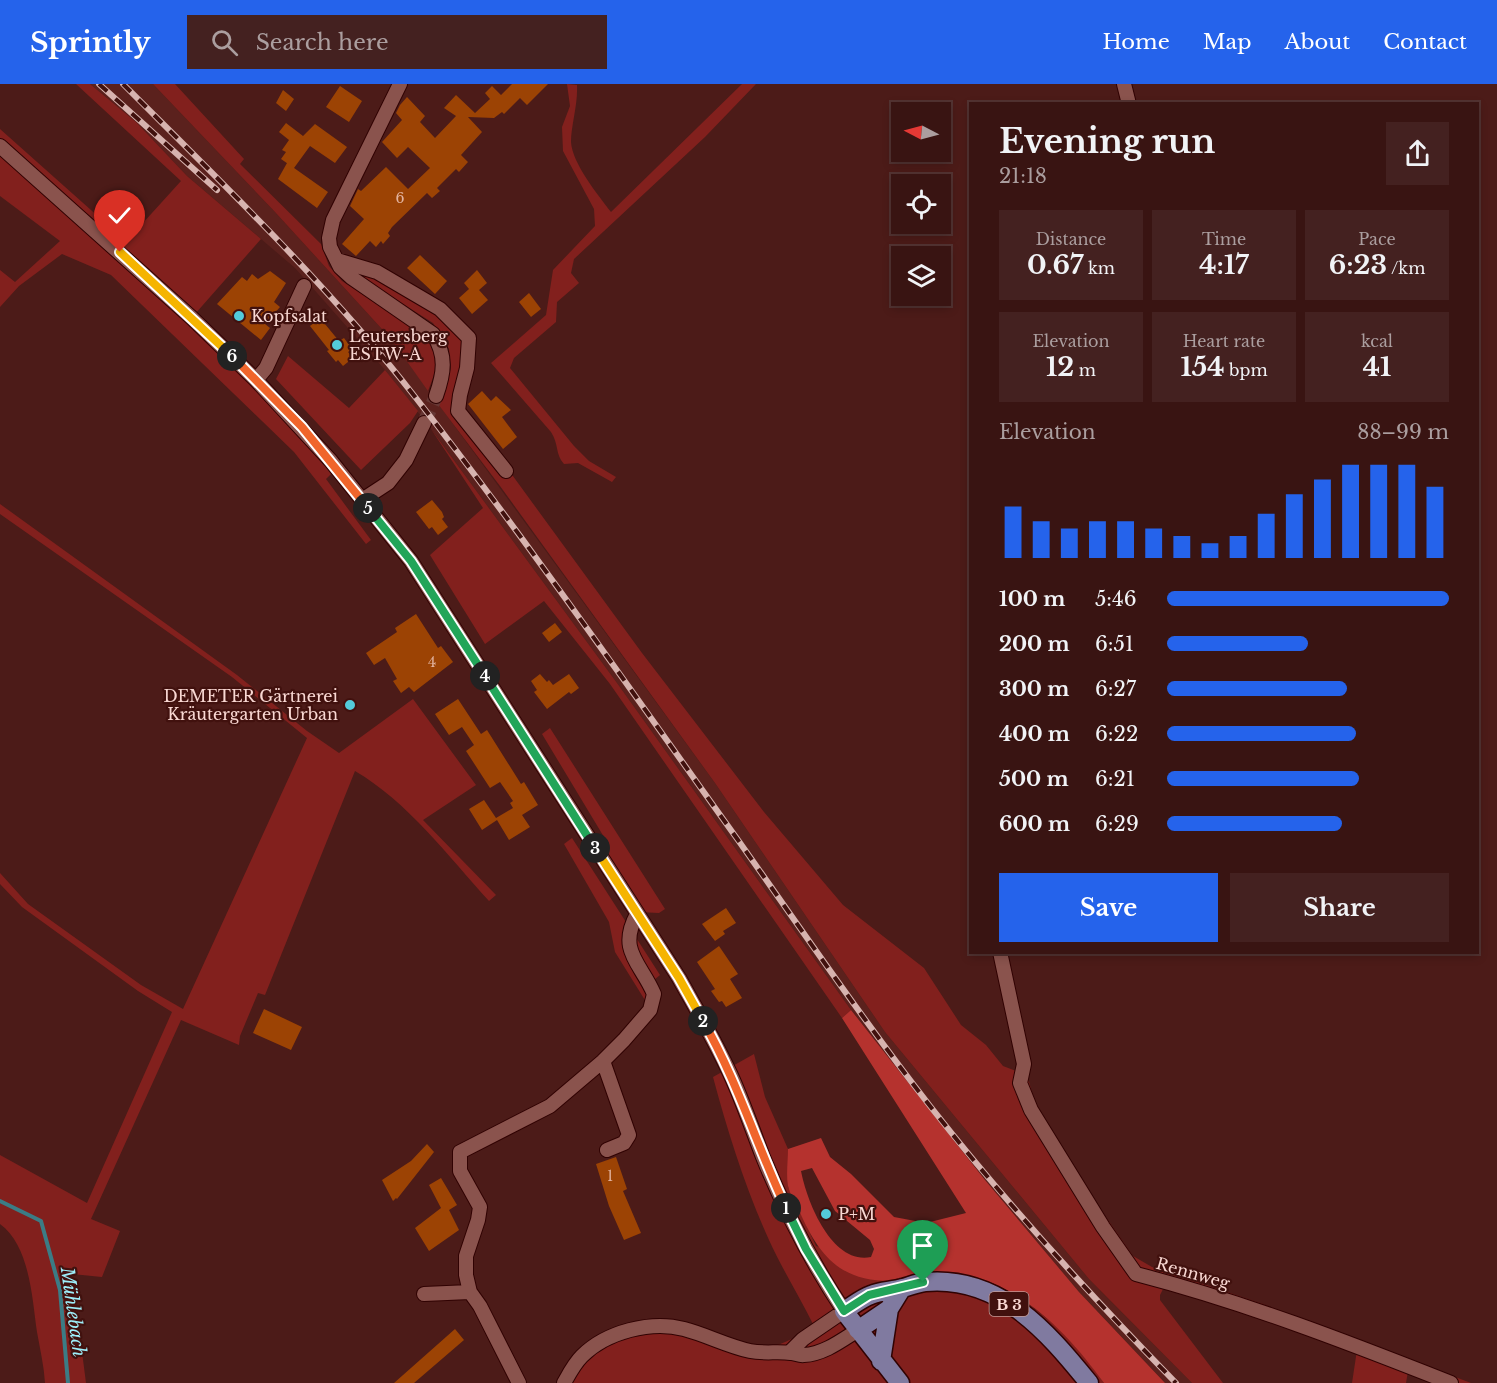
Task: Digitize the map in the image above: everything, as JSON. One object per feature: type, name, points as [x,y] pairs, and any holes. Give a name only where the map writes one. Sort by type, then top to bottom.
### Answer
[{"type":"main road","name":"B 3","points":[[902,1288],[923,1282],[957,1283],[997,1296],[1043,1329],[1089,1383]]},
{"type":"main road","points":[[900,1383],[844,1311],[869,1295],[902,1288]]},
{"type":"main road","points":[[881,1361],[889,1309],[902,1288]]},
{"type":"main road","points":[[858,1330],[889,1309]]},
{"type":"street","points":[[400,84],[333,220],[329,238],[330,247],[337,260],[352,278],[433,334],[439,344],[444,364],[436,396]]},
{"type":"street","points":[[1124,84],[1128,102]]},
{"type":"street","points":[[0,146],[192,318],[256,380],[302,427],[411,561],[571,807],[679,978],[716,1043],[734,1081],[789,1216],[806,1249],[844,1311],[803,1339],[790,1352]]},
{"type":"street","points":[[337,260],[377,272],[440,309],[469,338],[467,368],[458,411],[506,471]]},
{"type":"street","points":[[256,380],[266,368],[304,286]]},
{"type":"street","points":[[362,501],[388,483],[406,460],[424,423]]},
{"type":"street","points":[[519,1383],[480,1306],[470,1292],[466,1275],[466,1256],[480,1207],[460,1171],[460,1152],[550,1106],[603,1060],[650,1010],[654,994],[629,947],[631,926],[637,914]]},
{"type":"street","name":"Rennweg","points":[[1000,954],[1024,1064],[1020,1083],[1031,1110],[1103,1227],[1136,1274],[1193,1288],[1286,1319],[1451,1383]]},
{"type":"street","points":[[603,1060],[629,1135],[624,1143],[607,1150]]},
{"type":"street","points":[[424,1294],[470,1292]]},
{"type":"street","points":[[564,1383],[581,1356],[609,1337],[639,1328],[666,1326],[683,1329],[747,1350],[766,1354],[790,1352],[803,1356],[825,1350],[858,1330]]},
{"type":"shaded area","points":[[76,84],[90,84],[136,122],[187,176],[261,239],[188,322],[287,420],[331,474],[326,479],[371,540],[366,544],[294,452],[111,275],[62,254],[19,286],[0,307],[0,270],[15,282],[60,241],[0,196],[0,129],[128,243],[181,181]]},
{"type":"shaded area","points":[[90,84],[153,84],[275,212],[391,339],[715,783],[885,1032],[1089,1279],[1192,1383],[1165,1383],[1079,1292],[985,1180],[851,1010],[617,683],[431,429],[385,370],[295,268],[187,176],[136,122]]},
{"type":"shaded area","points":[[153,84],[175,84],[244,159],[240,164],[321,244],[329,266],[342,281],[425,335],[433,350],[436,363],[428,391],[391,339],[275,212]]},
{"type":"shaded area","points":[[567,84],[577,85],[571,135],[572,150],[587,178],[611,212],[742,84],[756,84],[705,137],[574,259],[571,273],[579,283],[557,302],[556,322],[514,358],[510,368],[574,446],[589,461],[616,477],[612,482],[578,463],[564,464],[551,432],[491,363],[546,315],[553,270],[595,226],[594,209],[563,151],[562,127],[570,106]]},
{"type":"shaded area","points":[[357,269],[433,307],[456,331],[462,341],[464,353],[456,398],[642,653],[764,812],[843,905],[924,968],[961,1025],[986,1045],[1003,1066],[1027,1075],[1035,1103],[1046,1123],[1080,1180],[1133,1256],[1152,1267],[1263,1304],[1471,1383],[1439,1383],[1408,1371],[1406,1383],[1352,1383],[1357,1350],[1284,1324],[1163,1289],[1160,1300],[1223,1383],[1192,1383],[1089,1279],[885,1032],[715,783],[438,404],[451,368],[449,349],[433,323],[356,274]]},
{"type":"shaded area","points":[[288,356],[349,408],[385,370],[418,411],[410,423],[361,470],[276,379]]},
{"type":"shaded area","points":[[431,429],[617,683],[851,1010],[842,1018],[610,684],[544,601],[485,644],[430,555],[483,508]]},
{"type":"shaded area","points":[[0,504],[237,675],[307,731],[339,753],[413,699],[476,785],[423,820],[496,895],[489,901],[410,814],[393,798],[355,771],[265,995],[258,993],[240,1036],[239,1045],[181,1020],[91,1219],[120,1231],[102,1277],[72,1274],[86,1383],[45,1383],[31,1289],[24,1259],[18,1245],[0,1224],[0,1155],[87,1203],[172,1012],[138,991],[22,907],[0,884],[0,873],[28,904],[141,985],[183,1009],[307,738],[232,677],[0,514]]},
{"type":"shaded area","points":[[550,728],[665,909],[659,913],[639,912],[597,842],[604,837],[542,734]]},
{"type":"shaded area","points":[[572,838],[660,975],[648,985],[648,1005],[615,952],[609,922],[564,844]]},
{"type":"shaded area","points":[[851,1010],[985,1180],[1079,1292],[1165,1383],[1104,1383],[1081,1353],[1055,1326],[1025,1301],[992,1283],[963,1275],[942,1273],[922,1274],[896,1281],[876,1280],[847,1272],[826,1255],[809,1231],[790,1193],[787,1177],[788,1149],[821,1138],[830,1157],[851,1174],[894,1217],[926,1223],[966,1213],[842,1018]],"holes":[[[812,1168],[835,1211],[870,1240],[874,1249],[871,1257],[857,1257],[844,1251],[833,1241],[824,1229],[809,1199],[801,1171]]]},
{"type":"shaded area","points":[[754,1054],[765,1097],[788,1149],[788,1187],[816,1246],[911,1276],[940,1272],[991,1283],[1031,1306],[1060,1329],[1104,1383],[559,1383],[596,1337],[635,1322],[658,1319],[680,1322],[748,1345],[761,1347],[780,1344],[814,1326],[760,1220],[738,1160],[713,1077]]},
{"type":"building","points":[[512,84],[548,84],[527,105],[520,98],[504,114],[502,112],[494,118],[468,117],[482,132],[461,155],[468,162],[459,172],[456,169],[437,188],[440,191],[432,198],[427,193],[392,227],[388,233],[390,236],[383,244],[381,241],[376,247],[370,241],[356,256],[342,244],[364,219],[350,206],[358,189],[361,191],[386,167],[408,189],[430,168],[408,147],[397,158],[382,142],[402,120],[396,113],[407,97],[425,116],[420,122],[435,138],[456,116],[444,108],[456,95],[475,113],[490,99],[485,93],[492,86],[501,95]]},
{"type":"building","points":[[340,86],[362,101],[349,122],[326,107]]},
{"type":"building","points":[[283,90],[294,99],[286,111],[276,103]]},
{"type":"building","points":[[286,123],[303,136],[315,124],[347,147],[335,163],[310,146],[294,168],[281,159],[286,152],[282,150],[289,140],[279,132]]},
{"type":"building","points":[[287,163],[328,192],[317,208],[278,179]]},
{"type":"building","points":[[420,255],[447,281],[435,294],[407,268]]},
{"type":"building","points":[[477,270],[487,283],[479,290],[488,300],[472,314],[459,298],[469,289],[464,283]]},
{"type":"building","points":[[270,271],[286,283],[274,302],[280,307],[265,324],[270,328],[261,340],[217,304],[242,277],[247,281],[252,274],[258,279]]},
{"type":"building","points":[[529,293],[541,309],[531,317],[519,302]]},
{"type":"building","name":"Leutersberg ESTW-A","points":[[320,318],[339,341],[344,338],[352,349],[348,352],[353,358],[343,366],[338,360],[336,362],[310,326]]},
{"type":"building","points":[[482,391],[491,401],[496,396],[511,410],[502,417],[517,437],[503,449],[468,404]]},
{"type":"building","points":[[432,500],[442,512],[444,517],[442,519],[448,527],[438,535],[432,527],[429,529],[416,512]]},
{"type":"building","points":[[416,614],[438,648],[441,646],[453,662],[414,692],[409,687],[401,693],[393,681],[397,679],[385,658],[374,665],[366,653],[397,632],[395,628]]},
{"type":"building","points":[[555,623],[562,632],[549,642],[542,633]]},
{"type":"building","points":[[540,674],[553,685],[569,674],[579,688],[571,694],[569,692],[547,709],[534,692],[537,690],[531,681]]},
{"type":"building","points":[[458,699],[481,734],[487,730],[521,784],[524,782],[538,805],[522,815],[530,827],[509,840],[497,820],[482,830],[469,809],[484,800],[496,818],[513,808],[510,803],[513,801],[500,782],[490,788],[466,751],[474,745],[462,727],[449,735],[435,714]]},
{"type":"building","points":[[726,908],[736,923],[723,931],[725,934],[715,941],[702,924]]},
{"type":"building","points":[[719,946],[738,974],[730,979],[742,998],[726,1007],[711,991],[715,989],[697,962]]},
{"type":"building","points":[[264,1009],[302,1027],[291,1050],[253,1033]]},
{"type":"building","points":[[427,1144],[434,1152],[393,1201],[382,1180],[411,1161]]},
{"type":"building","points":[[616,1157],[627,1189],[623,1191],[641,1233],[624,1240],[609,1206],[596,1164]]},
{"type":"building","points":[[441,1178],[457,1205],[449,1210],[459,1230],[429,1251],[415,1228],[441,1208],[429,1185]]},
{"type":"building","points":[[455,1329],[464,1340],[414,1383],[394,1383]]},
{"type":"waterway","name":"Mühlebach","points":[[0,1201],[41,1221],[60,1290],[68,1383]]},
{"type":"tunnel","points":[[424,423],[436,396]]},
{"type":"railway","points":[[99,84],[217,190]]},
{"type":"railway","points":[[123,84],[274,236],[382,356],[458,452],[539,562],[905,1074],[988,1178],[1049,1248],[1176,1383]]},
{"type":"place","name":"Kopfsalat","points":[[239,316]]},
{"type":"place","name":"Leutersberg ESTW-A","points":[[337,345]]},
{"type":"place","name":"DEMETER Gärtnerei Kräutergarten Urban","points":[[350,705]]},
{"type":"place","name":"P+M","points":[[826,1214]]},
{"type":"route","points":[[120,252],[192,318],[302,427],[411,561],[679,978],[716,1043],[734,1081],[789,1216],[806,1249],[844,1311],[869,1295],[923,1282]]}]
